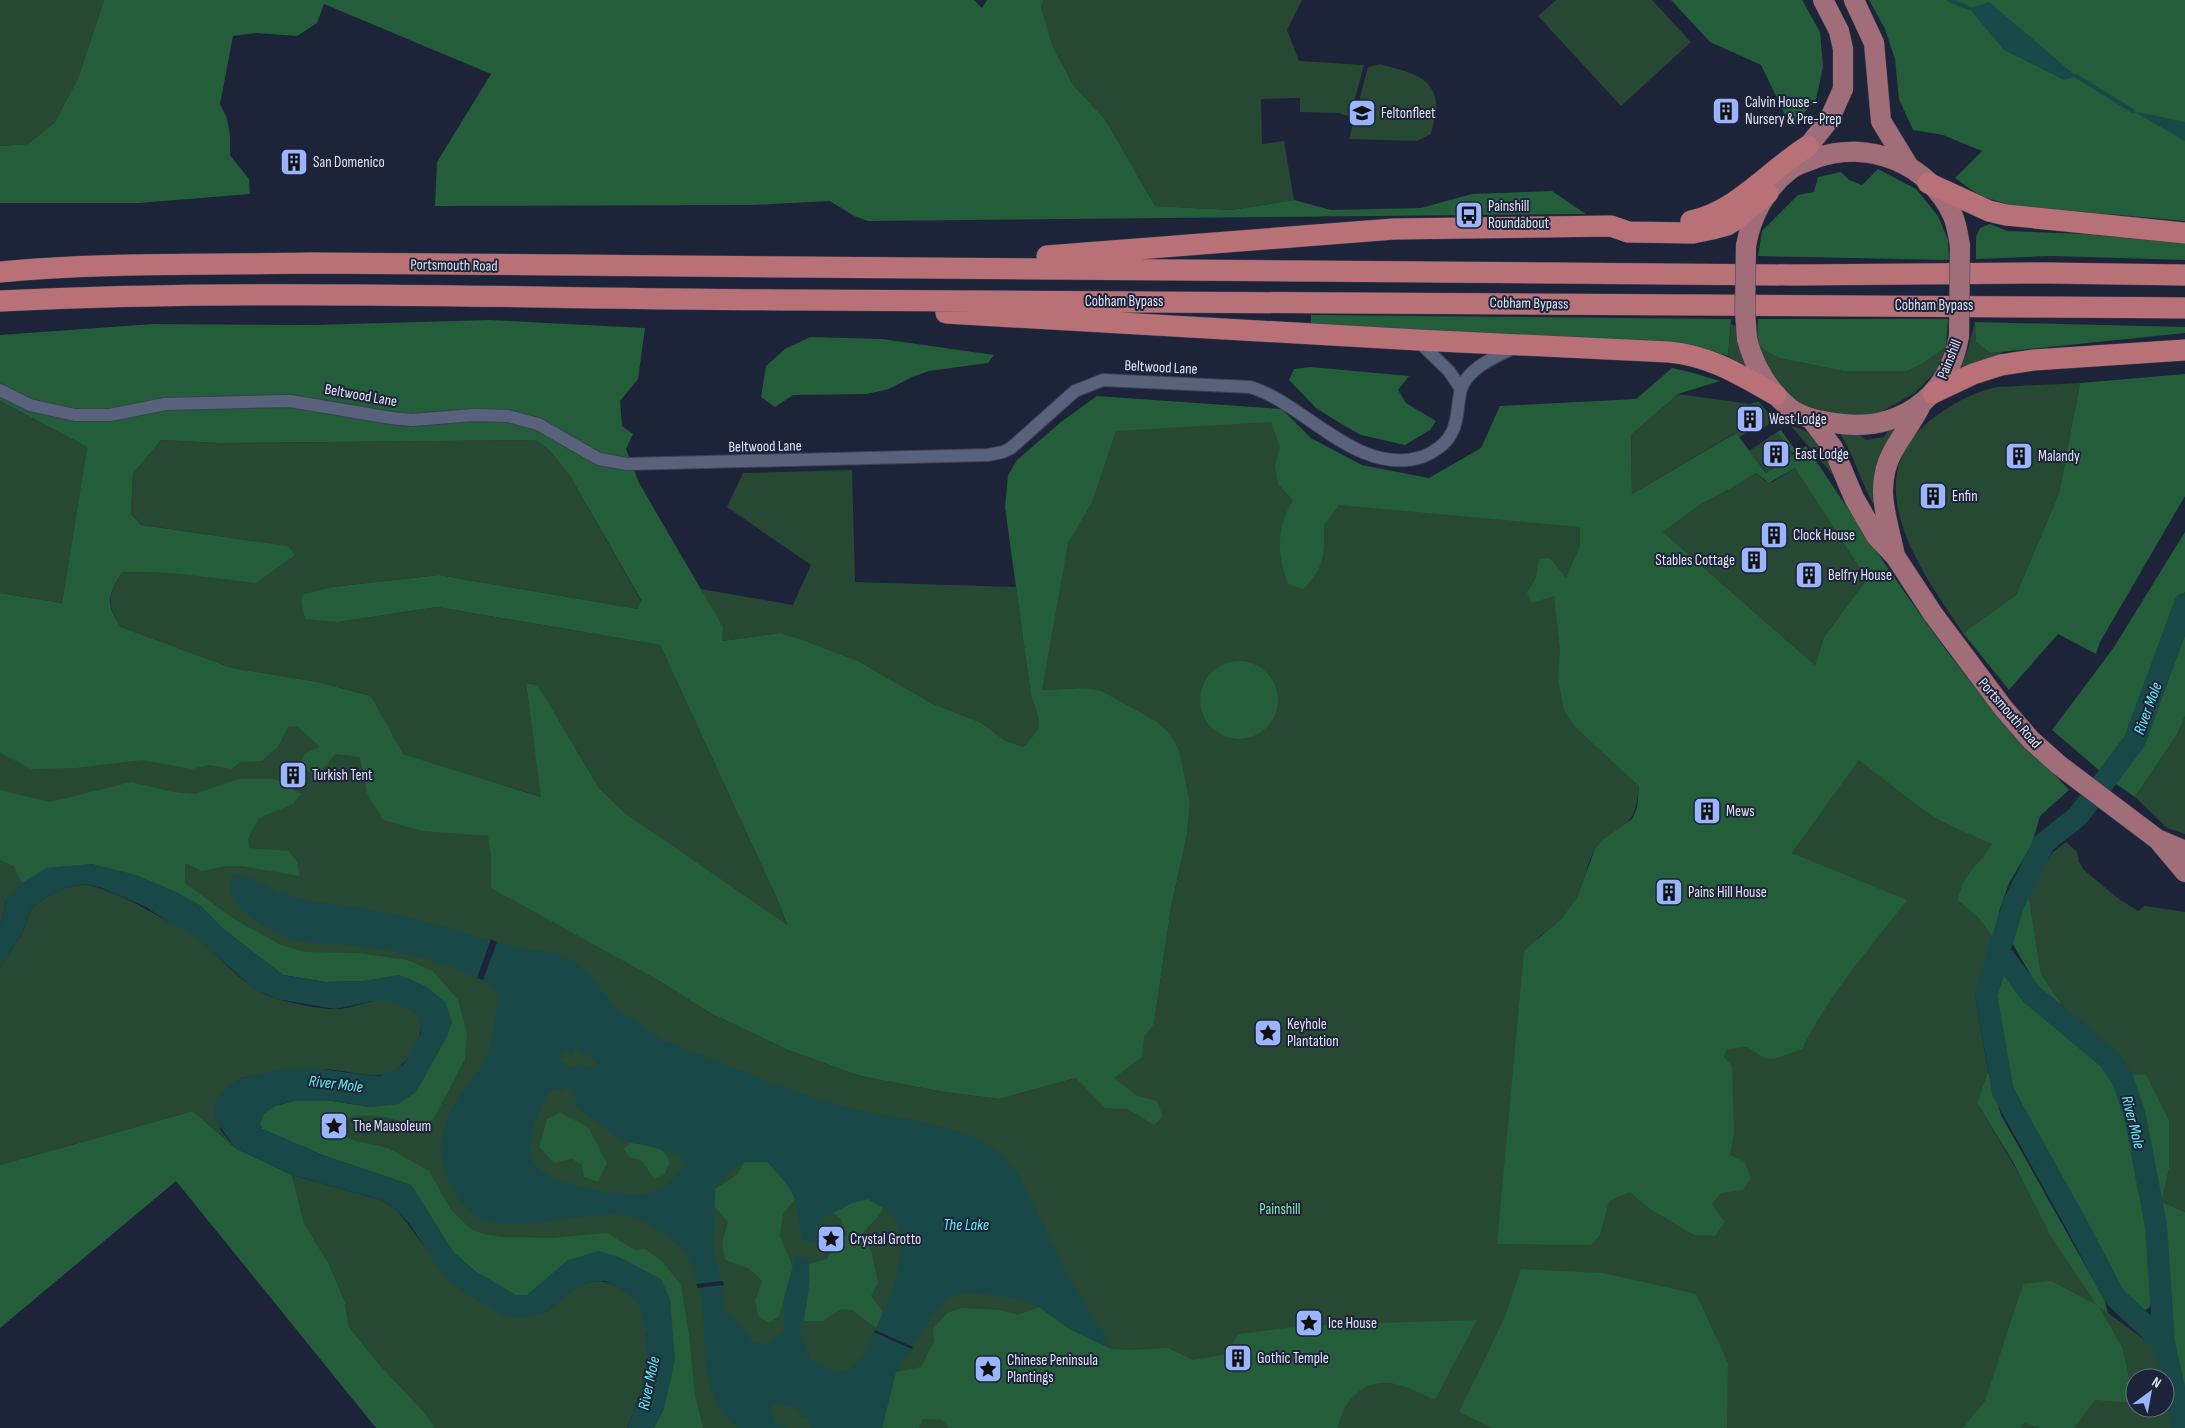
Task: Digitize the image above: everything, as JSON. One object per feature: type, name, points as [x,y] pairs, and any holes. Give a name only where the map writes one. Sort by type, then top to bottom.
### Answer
[{"type":"highway","points":[[908,268],[1394,228],[1611,226],[1644,221],[1692,221],[1712,216],[1735,204],[1792,156],[1808,146]]},
{"type":"highway","points":[[1928,183],[1976,205],[2006,215],[2185,233]]},
{"type":"highway","points":[[1611,226],[1628,232],[1693,233],[1726,225],[1768,193]]},
{"type":"highway","name":"Portsmouth Road","points":[[0,272],[150,265],[310,264],[908,268]]},
{"type":"highway","name":"Cobham Bypass","points":[[908,268],[1794,275],[2046,273],[2185,275]]},
{"type":"highway","name":"Portsmouth Road","points":[[0,301],[111,296],[298,295],[872,300]]},
{"type":"highway","points":[[872,300],[950,314],[1690,354],[1721,364],[1776,395]]},
{"type":"highway","name":"Cobham Bypass","points":[[872,300],[1797,304],[2185,308]]},
{"type":"highway","points":[[1927,399],[1973,374],[2001,365],[2034,360],[2185,350]]},
{"type":"main road","points":[[1791,169],[1830,120],[1843,89],[1843,49],[1839,31],[1823,0]]},
{"type":"main road","points":[[1854,0],[1874,43],[1881,121],[1909,166]]},
{"type":"main road","name":"Painshill","points":[[1845,152],[1868,152],[1900,161],[1909,166],[1936,190],[1950,210],[1960,245],[1959,336],[1948,368],[1927,399],[1898,417],[1870,425],[1848,425],[1811,418],[1792,410],[1776,395],[1758,368],[1747,339],[1745,311],[1746,246],[1750,225],[1768,193],[1791,169],[1824,155],[1845,152]]},
{"type":"main road","name":"Portsmouth Road","points":[[1895,556],[1883,510],[1884,479],[1893,450],[1927,399]]},
{"type":"main road","name":"Portsmouth Road","points":[[1811,418],[1833,448],[1854,498],[1876,536],[1895,556],[1993,696],[2031,740],[2059,765],[2158,839],[2185,851]]},
{"type":"main road","name":"Portsmouth Road","points":[[2158,839],[2185,872]]},
{"type":"street","points":[[1418,340],[1448,371],[1461,389]]},
{"type":"street","name":"Beltwood Lane","points":[[0,390],[30,405],[75,415],[110,415],[165,404],[290,400],[412,420],[474,415],[508,416],[538,424],[599,459],[627,464],[988,455],[1011,448],[1075,391],[1103,380],[1250,387],[1271,395],[1352,448],[1369,455],[1412,460],[1431,453],[1448,439],[1456,420],[1461,389],[1468,376],[1476,368],[1521,344]]},
{"type":"green space","points":[[0,0],[104,0],[78,78],[55,122],[28,144],[0,146]]},
{"type":"green space","points":[[104,0],[974,0],[982,8],[987,0],[1044,0],[1041,6],[1053,47],[1074,86],[1105,119],[1155,206],[1231,210],[1294,200],[1331,210],[1421,208],[1472,194],[1552,191],[1586,214],[868,221],[854,216],[830,201],[751,205],[435,206],[437,162],[491,74],[324,4],[317,23],[297,36],[256,33],[233,36],[220,104],[227,118],[230,136],[230,155],[249,179],[250,194],[139,203],[0,203],[0,146],[28,144],[55,122],[78,78]]},
{"type":"green space","points":[[1044,0],[1302,0],[1287,30],[1299,61],[1364,65],[1350,117],[1339,113],[1300,112],[1300,98],[1261,99],[1262,144],[1284,141],[1294,200],[1231,210],[1155,206],[1105,119],[1074,86],[1053,47],[1041,6]]},
{"type":"green space","points":[[1556,0],[1652,0],[1691,42],[1621,106],[1538,16]]},
{"type":"green space","points":[[1671,0],[1802,0],[1820,32],[1823,67],[1816,100],[1791,127],[1761,65],[1710,42]]},
{"type":"green space","points":[[1869,0],[2185,0],[2185,221],[2109,214],[2031,211],[1980,196],[1955,178],[1982,151],[1943,135],[1913,130],[1899,99],[1895,59],[1885,29]]},
{"type":"green space","points":[[1380,64],[1415,75],[1430,86],[1436,103],[1431,134],[1417,141],[1349,139],[1368,67]]},
{"type":"green space","points":[[1878,169],[1916,189],[1938,216],[1948,240],[1949,260],[1758,256],[1762,231],[1798,195],[1814,192],[1818,177],[1841,172],[1849,180],[1862,185]]},
{"type":"green space","points":[[1990,224],[2007,231],[2084,234],[2185,243],[2185,260],[2052,256],[1976,259],[1976,237],[1980,228]]},
{"type":"green space","points":[[1311,315],[1731,319],[1728,356],[1688,345],[1311,325]]},
{"type":"green space","points":[[1758,319],[1948,319],[1946,347],[1922,364],[1907,371],[1843,371],[1779,358],[1763,349],[1757,342]]},
{"type":"green space","points":[[489,320],[645,328],[638,379],[620,401],[622,426],[633,434],[626,449],[639,483],[723,627],[722,641],[780,633],[806,641],[860,662],[931,703],[982,723],[1004,740],[1023,747],[1035,734],[1039,724],[1031,696],[1005,507],[1008,475],[1017,460],[1061,422],[1097,396],[1282,409],[1311,438],[1362,465],[1429,478],[1481,448],[1500,406],[1636,399],[1672,368],[1690,372],[1720,381],[1678,394],[1631,435],[1632,494],[1736,433],[1766,473],[1788,460],[1788,458],[1806,446],[1938,639],[1986,701],[2069,790],[2040,816],[2032,844],[2009,883],[2000,908],[1993,938],[1979,918],[1958,900],[1968,875],[1992,844],[1940,821],[1859,760],[1792,853],[1907,900],[1837,990],[1802,1049],[1774,1059],[1765,1058],[1746,1047],[1727,1049],[1724,1057],[1732,1066],[1734,1133],[1730,1155],[1744,1161],[1751,1178],[1743,1190],[1721,1193],[1712,1204],[1725,1222],[1715,1236],[1694,1235],[1650,1209],[1630,1192],[1609,1201],[1600,1235],[1591,1245],[1497,1244],[1524,951],[1562,918],[1577,898],[1595,849],[1601,841],[1632,819],[1637,808],[1639,786],[1576,728],[1564,710],[1558,679],[1560,650],[1554,596],[1532,603],[1527,593],[1536,578],[1539,559],[1550,558],[1566,578],[1580,546],[1580,527],[1339,505],[1324,525],[1323,553],[1319,568],[1303,589],[1288,584],[1284,573],[1280,552],[1281,531],[1287,510],[1293,500],[1278,484],[1275,466],[1280,446],[1271,422],[1116,431],[1092,502],[1068,543],[1042,690],[1083,688],[1101,691],[1156,721],[1170,734],[1179,750],[1190,804],[1187,835],[1171,908],[1154,1024],[1144,1037],[1142,1057],[1114,1078],[1137,1096],[1157,1101],[1163,1117],[1154,1125],[1128,1109],[1105,1108],[1076,1078],[999,1099],[944,1092],[860,1076],[788,1050],[710,1013],[658,980],[491,888],[491,855],[488,836],[422,831],[383,820],[367,793],[360,757],[336,754],[318,774],[309,772],[300,763],[305,753],[320,747],[298,727],[289,726],[278,747],[262,761],[240,762],[232,769],[209,765],[192,769],[142,760],[76,768],[31,769],[0,753],[0,593],[62,603],[87,447],[0,401],[0,335],[153,324],[314,325]],"holes":[[[161,440],[219,443],[535,440],[546,447],[570,476],[641,600],[638,609],[439,575],[332,587],[304,594],[301,599],[305,619],[338,622],[437,607],[660,645],[778,901],[787,925],[625,813],[599,788],[538,685],[526,683],[541,797],[403,754],[371,696],[318,682],[232,668],[121,627],[112,612],[110,600],[111,593],[122,572],[172,573],[256,583],[295,555],[288,546],[142,525],[131,514],[133,474]],[[1795,468],[1866,578],[1824,637],[1815,665],[1663,532],[1701,504],[1756,473],[1769,483]]]},
{"type":"green space","points":[[1975,322],[1976,342],[1990,353],[2005,351],[1956,376],[1968,349]]},
{"type":"green space","points":[[1975,322],[2185,327],[2185,333],[1990,353],[1976,342]]},
{"type":"green space","points":[[1731,324],[1736,326],[1740,348],[1750,373],[1728,356]]},
{"type":"green space","points":[[810,337],[882,339],[994,355],[988,363],[929,371],[912,377],[889,389],[867,394],[793,395],[775,407],[761,397],[766,366],[785,349]]},
{"type":"green space","points":[[1757,342],[1779,358],[1843,371],[1907,371],[1922,364],[1946,347],[1940,367],[1915,393],[1875,415],[1835,415],[1797,403],[1774,381],[1758,357]]},
{"type":"green space","points":[[1311,367],[1409,376],[1398,390],[1406,403],[1436,421],[1430,430],[1405,445],[1361,435],[1316,408],[1289,380],[1294,369]]},
{"type":"green space","points":[[2185,374],[2185,496],[2100,642],[2096,654],[2058,634],[2009,690],[1963,633],[2016,595],[2059,493],[2080,383]]},
{"type":"green space","points":[[2080,383],[2059,493],[2016,595],[1963,633],[1914,555],[1902,526],[1896,497],[1898,470],[1909,443],[1939,414],[1960,401],[1983,391],[1999,387]]},
{"type":"green space","points":[[1678,394],[1750,404],[1758,401],[1774,419],[1764,428],[1749,407],[1740,414],[1745,423],[1747,422],[1752,428],[1739,438],[1735,433],[1632,494],[1631,435]]},
{"type":"green space","points":[[0,401],[87,447],[62,603],[0,593]]},
{"type":"green space","name":"Painshill","points":[[1288,419],[1309,482],[1601,519],[1639,786],[1637,802],[1631,818],[1596,848],[1590,860],[1580,892],[1569,910],[1537,939],[1618,1130],[1682,1088],[1889,894],[1792,853],[1859,759],[1919,807],[1940,821],[2025,856],[2009,883],[2000,908],[1991,950],[1975,995],[1988,1071],[1977,1103],[2026,1186],[2108,1313],[2160,1351],[2164,1368],[2125,1368],[2125,1418],[2175,1418],[2177,1428],[654,1428],[664,1408],[675,1360],[619,1257],[527,1296],[411,1185],[282,1139],[370,1107],[452,1022],[364,981],[92,864],[6,900],[0,930],[0,625],[90,640],[375,755],[523,804],[658,980],[710,1013],[788,1050],[860,1076],[944,1092],[999,1099],[1076,1078],[1154,1024],[1171,908],[1187,835],[1190,804],[1083,688],[1042,690],[1051,433]]},
{"type":"green space","points":[[1904,423],[1878,512],[1867,492],[1849,449],[1837,429],[1854,431],[1866,440],[1884,437],[1891,427]]},
{"type":"green space","points":[[1791,426],[1810,434],[1822,447],[1839,482]]},
{"type":"green space","points":[[1781,430],[1796,451],[1792,453],[1777,432]]},
{"type":"green space","points":[[1777,432],[1793,455],[1767,473],[1749,451]]},
{"type":"green space","points":[[161,440],[220,443],[535,440],[546,447],[570,476],[641,601],[638,609],[439,575],[332,587],[304,594],[338,622],[437,607],[660,645],[778,901],[787,926],[625,813],[599,788],[538,685],[526,683],[542,797],[402,754],[371,696],[318,682],[232,668],[121,627],[113,612],[111,600],[114,587],[122,572],[172,573],[287,546],[143,525],[131,514],[133,474]]},
{"type":"green space","points":[[1795,468],[1866,578],[1824,637],[1815,665],[1663,532],[1701,504],[1756,473],[1765,481],[1773,482]]},
{"type":"green space","points":[[852,470],[855,582],[1016,587],[1031,696],[1040,718],[1037,734],[1023,747],[1004,740],[982,723],[931,703],[860,662],[806,641],[780,633],[722,641],[701,589],[793,605],[811,565],[727,507],[743,473]]},
{"type":"green space","points":[[2185,532],[2185,592],[2175,606],[2127,737],[2100,771],[2052,730],[2114,647]]},
{"type":"green space","points":[[2185,634],[2185,716],[2178,733],[2135,797],[2113,782],[2146,741]]},
{"type":"green space","points":[[1239,661],[1254,664],[1267,672],[1275,685],[1278,700],[1275,715],[1267,728],[1254,736],[1239,739],[1224,736],[1211,728],[1203,715],[1200,700],[1203,685],[1211,672],[1224,664]]},
{"type":"green space","points":[[2185,716],[2185,834],[2167,828],[2135,797],[2178,733]]},
{"type":"green space","points":[[238,779],[275,779],[301,794],[293,804],[259,818],[248,839],[249,848],[289,851],[297,862],[300,876],[241,866],[228,866],[202,871],[185,863],[185,883],[234,919],[281,945],[305,952],[357,953],[407,960],[433,971],[458,1000],[467,1033],[465,1059],[433,1120],[415,1127],[380,1116],[354,1116],[343,1118],[337,1132],[356,1141],[388,1148],[429,1171],[451,1210],[471,1229],[483,1234],[502,1237],[552,1238],[607,1233],[635,1250],[645,1249],[663,1262],[681,1285],[689,1335],[695,1395],[703,1428],[654,1428],[664,1408],[670,1299],[568,1260],[527,1296],[515,1295],[476,1272],[453,1252],[411,1185],[325,1156],[262,1129],[260,1123],[264,1113],[275,1106],[294,1101],[333,1101],[370,1107],[398,1104],[416,1092],[447,1036],[452,1022],[445,1002],[425,986],[399,975],[364,981],[325,982],[283,975],[222,928],[201,906],[178,893],[136,875],[92,864],[47,868],[22,883],[14,866],[0,860],[0,790],[50,802],[131,782],[173,792],[195,794]]},
{"type":"green space","points":[[2066,842],[2077,852],[2079,862],[2084,870],[2119,899],[2138,911],[2145,906],[2185,912],[2185,1212],[2162,1202],[2169,1169],[2169,1120],[2146,1076],[2129,1074],[2123,1062],[2075,1023],[2041,974],[2028,891],[2053,852]]},
{"type":"green space","points":[[85,884],[128,899],[191,933],[243,980],[277,999],[331,1009],[378,1000],[392,1001],[404,1005],[412,1010],[420,1019],[421,1030],[416,1045],[405,1062],[395,1070],[384,1074],[373,1075],[321,1069],[280,1072],[239,1079],[220,1129],[235,1148],[193,1111],[0,1165],[0,968],[21,935],[32,908],[45,898],[65,888]]},
{"type":"green space","points":[[2028,891],[2041,974],[2063,1006],[2039,989],[2011,941],[2010,935]]},
{"type":"green space","points":[[2004,974],[2040,1014],[2074,1037],[2104,1063],[2119,1089],[2144,1192],[2151,1249],[2152,1299],[2149,1308],[2143,1311],[2124,1291],[2098,1253],[2010,1081],[1996,997]]},
{"type":"green space","points":[[1988,1071],[2001,1115],[2104,1299],[2108,1313],[2099,1307],[2122,1347],[2127,1368],[2125,1368],[2125,1402],[2095,1400],[2074,1428],[2040,1428],[2025,1423],[2021,1428],[1963,1428],[1985,1401],[2023,1284],[2051,1281],[2097,1305],[2052,1238],[2013,1162],[1977,1103]]},
{"type":"green space","points":[[2129,1074],[2146,1075],[2169,1120],[2169,1169],[2162,1202],[2185,1212],[2185,1399],[2175,1351],[2151,1151]]},
{"type":"green space","points":[[193,1111],[235,1148],[292,1175],[304,1223],[329,1264],[345,1302],[349,1327],[379,1364],[426,1414],[435,1428],[376,1428],[176,1181],[0,1328],[0,1165]]},
{"type":"green space","points":[[560,1113],[588,1127],[607,1163],[598,1182],[584,1177],[582,1165],[572,1159],[554,1163],[539,1147],[547,1119]]},
{"type":"green space","points":[[630,1143],[649,1145],[663,1152],[670,1163],[664,1175],[654,1179],[642,1161],[629,1157],[624,1149]]},
{"type":"green space","points":[[744,1162],[768,1162],[789,1187],[795,1199],[783,1214],[780,1236],[793,1267],[779,1316],[769,1323],[758,1316],[755,1301],[762,1281],[750,1269],[725,1260],[722,1242],[728,1222],[713,1205],[715,1189],[738,1174]]},
{"type":"green space","points":[[292,1175],[381,1200],[398,1211],[424,1246],[546,1312],[572,1291],[590,1282],[603,1282],[625,1290],[636,1300],[643,1311],[647,1337],[646,1369],[627,1428],[435,1428],[426,1414],[379,1364],[349,1327],[345,1302],[329,1264],[304,1223]]},
{"type":"green space","points":[[868,1199],[883,1207],[879,1216],[868,1227],[863,1236],[872,1253],[878,1283],[871,1296],[883,1312],[876,1328],[852,1310],[841,1309],[823,1321],[804,1321],[809,1264],[827,1259],[835,1240],[847,1235],[841,1219],[833,1213],[852,1203]]},
{"type":"green space","points":[[1521,1269],[1603,1273],[1696,1294],[1728,1363],[1727,1428],[1492,1428],[1459,1412],[1504,1319]]},
{"type":"green space","points":[[1039,1307],[1071,1330],[1112,1349],[1168,1348],[1193,1360],[1228,1354],[1238,1334],[1310,1325],[1477,1320],[1435,1400],[1400,1385],[1374,1384],[1365,1387],[1350,1400],[1338,1428],[949,1428],[942,1420],[923,1419],[919,1428],[882,1428],[896,1372],[921,1367],[934,1341],[933,1329],[947,1313],[962,1308],[1000,1310],[1018,1315]]},
{"type":"water","points":[[1989,2],[2076,76],[2064,80],[2004,50],[1969,8]]},
{"type":"water","points":[[2133,111],[2185,122],[2185,141]]},
{"type":"water","points":[[92,864],[136,875],[178,893],[201,906],[222,928],[283,975],[325,982],[364,981],[399,975],[425,986],[445,1002],[452,1022],[447,1036],[416,1092],[398,1104],[370,1107],[333,1101],[294,1101],[275,1106],[264,1113],[260,1123],[262,1129],[325,1156],[411,1185],[453,1252],[476,1272],[515,1295],[527,1295],[568,1260],[599,1251],[619,1257],[661,1279],[670,1299],[675,1360],[664,1408],[654,1428],[627,1428],[638,1400],[646,1368],[647,1335],[639,1304],[622,1289],[605,1281],[589,1282],[572,1291],[546,1312],[521,1318],[505,1316],[470,1296],[443,1275],[409,1223],[398,1211],[381,1200],[292,1175],[235,1148],[215,1119],[214,1104],[223,1092],[239,1079],[287,1068],[323,1069],[379,1076],[392,1071],[404,1064],[421,1033],[420,1020],[416,1013],[392,1001],[372,1001],[336,1009],[276,999],[253,988],[192,934],[168,922],[146,907],[102,888],[85,884],[65,888],[45,898],[32,908],[21,935],[0,968],[0,930],[6,900],[22,883],[47,868]]},
{"type":"water","name":"The Lake","points":[[234,874],[253,879],[278,892],[309,901],[367,909],[423,921],[513,947],[557,953],[573,961],[589,975],[615,1007],[660,1039],[793,1091],[851,1109],[927,1123],[962,1133],[994,1148],[1018,1173],[1067,1274],[1112,1349],[1071,1330],[1039,1307],[1021,1300],[1000,1295],[962,1293],[947,1298],[933,1314],[896,1372],[882,1428],[812,1428],[808,1418],[802,1417],[797,1409],[779,1402],[772,1405],[771,1413],[775,1423],[779,1422],[781,1426],[789,1428],[738,1428],[725,1415],[716,1400],[710,1384],[706,1366],[700,1286],[691,1262],[685,1252],[674,1242],[636,1218],[612,1214],[529,1224],[491,1222],[472,1213],[454,1190],[446,1175],[443,1164],[442,1137],[453,1107],[483,1064],[489,1051],[498,995],[490,986],[457,969],[413,956],[360,946],[304,942],[286,937],[249,916],[232,896],[230,885]],"holes":[[[577,1047],[579,1053],[584,1055],[589,1053],[590,1059],[595,1060],[595,1066],[592,1068],[580,1064],[572,1067],[559,1060],[563,1058],[562,1055],[566,1050],[572,1053],[574,1048]],[[568,1086],[574,1092],[577,1100],[574,1105],[620,1139],[678,1154],[686,1166],[661,1189],[639,1194],[588,1189],[542,1172],[534,1164],[531,1156],[531,1136],[547,1096],[552,1089],[563,1091]],[[744,1162],[768,1162],[789,1187],[795,1199],[803,1241],[819,1241],[826,1227],[822,1223],[825,1216],[852,1203],[868,1199],[895,1219],[900,1237],[900,1253],[898,1271],[893,1288],[880,1323],[866,1351],[849,1371],[836,1372],[810,1359],[798,1330],[804,1315],[808,1296],[808,1259],[796,1255],[784,1299],[784,1331],[768,1345],[751,1341],[740,1324],[724,1311],[723,1288],[713,1248],[715,1189],[728,1172]]]},
{"type":"pier","points":[[491,939],[497,942],[483,980],[477,978]]},
{"type":"pier","points":[[723,1281],[724,1285],[697,1288],[696,1284]]},
{"type":"pier","points":[[875,1330],[913,1347],[912,1349],[874,1332]]},
{"type":"waterway","points":[[1949,0],[1969,8]]},
{"type":"waterway","points":[[2076,76],[2133,111]]},
{"type":"waterway","name":"River Mole","points":[[2164,1343],[2114,1296],[2003,1092],[1986,995],[2013,905],[2044,843],[2078,816],[2134,742],[2185,604]]},
{"type":"waterway","name":"River Mole","points":[[1999,951],[2031,994],[2109,1059],[2123,1080],[2135,1116],[2156,1226],[2164,1343],[2183,1428]]},
{"type":"place","name":"Calvin House - Nursery & Pre-Prep","points":[[1726,111]]},
{"type":"place","name":"Feltonfleet","points":[[1362,113]]},
{"type":"place","name":"San Domenico","points":[[294,162]]},
{"type":"place","name":"Painshill Roundabout","points":[[1469,215]]},
{"type":"place","name":"West Lodge","points":[[1750,419]]},
{"type":"place","name":"East Lodge","points":[[1776,454]]},
{"type":"place","name":"Malandy","points":[[2019,456]]},
{"type":"place","name":"Enfin","points":[[1933,496]]},
{"type":"place","name":"Clock House","points":[[1774,535]]},
{"type":"place","name":"Stables Cottage","points":[[1754,560]]},
{"type":"place","name":"Belfry House","points":[[1809,575]]},
{"type":"place","name":"Turkish Tent","points":[[293,775]]},
{"type":"place","name":"Mews","points":[[1707,811]]},
{"type":"place","name":"Pains Hill House","points":[[1669,892]]},
{"type":"place","name":"Keyhole Plantation","points":[[1268,1033]]},
{"type":"place","name":"The Mausoleum","points":[[334,1126]]},
{"type":"place","name":"Crystal Grotto","points":[[831,1239]]},
{"type":"place","name":"Ice House","points":[[1309,1323]]},
{"type":"place","name":"Gothic Temple","points":[[1238,1358]]},
{"type":"place","name":"Chinese Peninsula Plantings","points":[[988,1369]]}]
